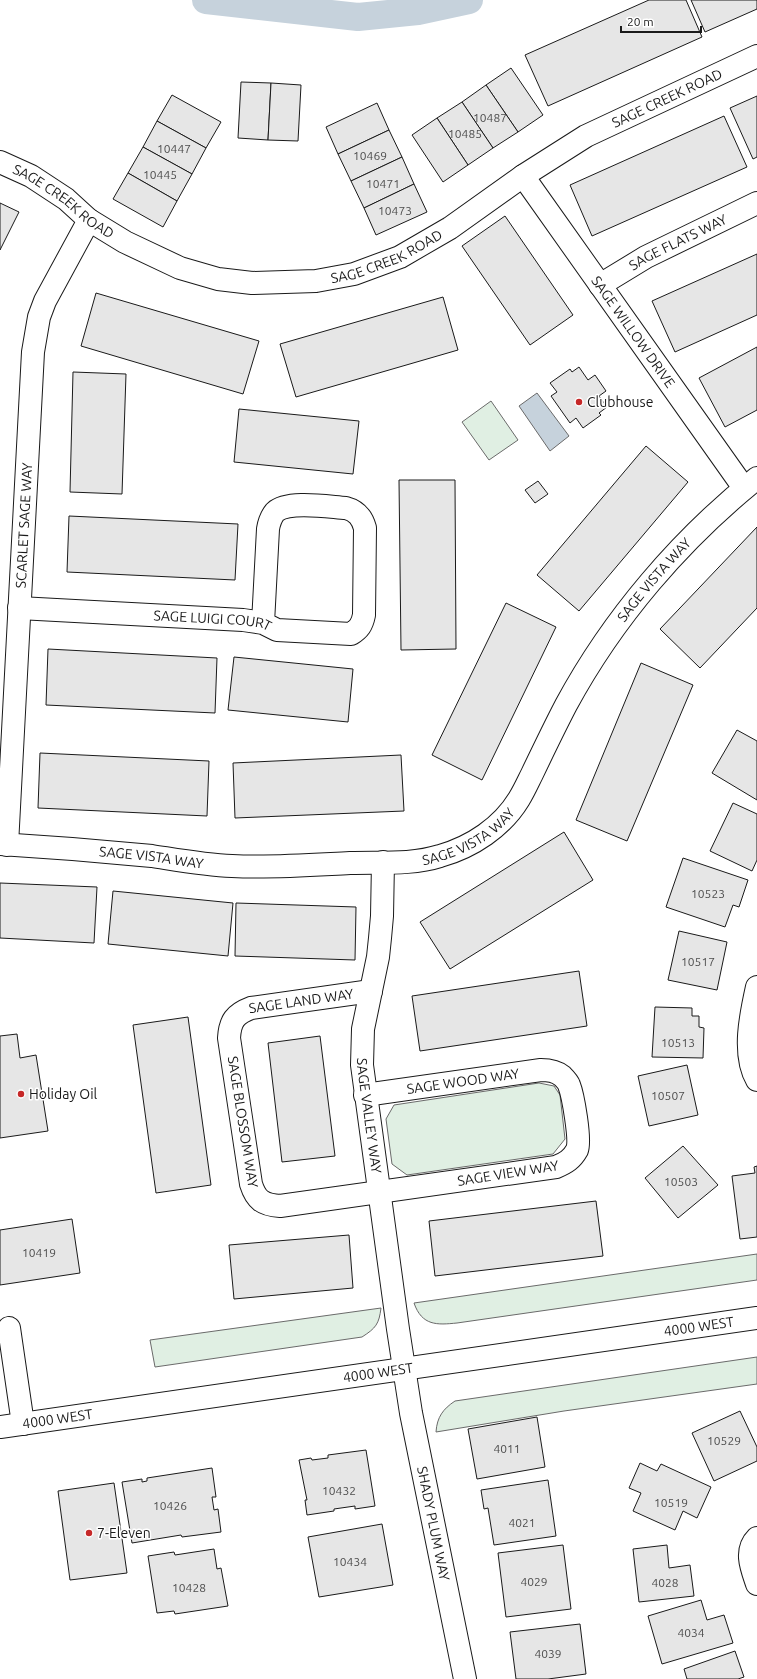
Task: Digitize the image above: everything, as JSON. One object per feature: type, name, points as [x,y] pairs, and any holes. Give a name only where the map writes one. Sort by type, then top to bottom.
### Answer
[{"type":"street","name":"SAGE CREEK ROAD","points":[[0,162],[31,176],[66,199],[89,220],[124,242],[180,268],[218,279],[252,284],[316,281],[354,274],[400,257],[450,228],[523,176],[586,136],[757,56]]},
{"type":"street","name":"SAGE WILLOW DRIVE","points":[[523,176],[600,285],[751,483]]},
{"type":"street","name":"SAGE FLATS WAY","points":[[600,285],[646,257],[757,203]]},
{"type":"street","name":"SCARLET SAGE WAY","points":[[3,844],[19,608],[32,352],[39,318],[52,286],[89,220]]},
{"type":"street","name":"SAGE VISTA WAY","points":[[3,844],[144,856],[232,866],[300,866],[417,861],[437,858],[457,851],[481,838],[507,816],[520,799],[566,706],[612,631],[639,596],[672,558],[707,522],[751,483]]},
{"type":"street","name":"SAGE LUIGI COURT","points":[[19,608],[243,620],[263,623],[277,630],[328,634],[351,634],[358,630],[364,615],[365,528],[359,515],[353,510],[346,508],[294,505],[284,506],[276,512],[270,519],[268,529],[263,623]]},
{"type":"street","name":"SAGE VALLEY WAY","points":[[383,862],[380,938],[378,957],[363,1030],[362,1065],[404,1369]]},
{"type":"street","points":[[757,987],[748,1048],[751,1067],[757,1080]]},
{"type":"street","name":"SAGE LAND WAY","points":[[234,1019],[242,1012],[251,1008],[371,991]]},
{"type":"street","name":"SAGE BLOSSOM WAY","points":[[234,1019],[230,1028],[229,1038],[254,1194],[261,1201],[270,1205],[280,1206],[379,1192]]},
{"type":"street","name":"SAGE WOOD WAY","points":[[365,1094],[541,1070],[552,1071],[561,1075]]},
{"type":"street","name":"SAGE VIEW WAY","points":[[379,1192],[556,1167],[566,1163],[578,1148],[578,1137],[572,1094],[568,1083],[561,1075]]},
{"type":"street","name":"4000 WEST","points":[[0,1427],[757,1318]]},
{"type":"street","points":[[9,1328],[23,1424]]},
{"type":"street","name":"SHADY PLUM WAY","points":[[404,1369],[413,1421],[465,1679]]},
{"type":"street","points":[[757,1538],[753,1542],[750,1552],[750,1562],[757,1584]]},
{"type":"green space","points":[[491,401],[518,440],[489,460],[462,422]]},
{"type":"green space","points":[[539,1083],[554,1086],[560,1095],[565,1139],[553,1154],[407,1175],[392,1164],[386,1119],[394,1105]]},
{"type":"green space","points":[[757,1254],[757,1280],[457,1323],[437,1324],[426,1320],[417,1311],[414,1303]]},
{"type":"green space","points":[[381,1308],[378,1322],[371,1331],[362,1337],[155,1367],[150,1340]]},
{"type":"green space","points":[[757,1357],[757,1384],[564,1411],[436,1432],[441,1414],[455,1401]]},
{"type":"shaded area","points":[[537,393],[569,436],[550,451],[519,406]]},
{"type":"building","points":[[649,0],[686,0],[702,37],[548,106],[525,55]]},
{"type":"building","points":[[691,0],[757,0],[757,9],[705,32]]},
{"type":"building","points":[[511,68],[543,115],[518,132],[486,85]]},
{"type":"building","points":[[241,82],[271,83],[268,140],[238,138]]},
{"type":"building","points":[[271,83],[301,85],[298,141],[268,140]]},
{"type":"building","points":[[486,85],[518,132],[493,148],[462,102]]},
{"type":"building","points":[[172,95],[221,122],[206,148],[157,121]]},
{"type":"building","points":[[757,96],[757,157],[753,159],[730,108]]},
{"type":"building","points":[[462,102],[493,148],[468,165],[437,118]]},
{"type":"building","points":[[377,103],[389,130],[338,154],[326,127]]},
{"type":"building","points":[[724,116],[747,167],[592,236],[570,185]]},
{"type":"building","points":[[437,118],[468,165],[443,182],[412,135]]},
{"type":"building","points":[[157,121],[206,148],[192,174],[143,147]]},
{"type":"building","points":[[389,130],[402,157],[351,181],[338,154]]},
{"type":"building","points":[[143,147],[192,174],[177,201],[128,173]]},
{"type":"building","points":[[402,157],[414,184],[364,208],[351,181]]},
{"type":"building","points":[[128,173],[177,201],[163,227],[113,199]]},
{"type":"building","points":[[414,184],[427,212],[376,235],[364,208]]},
{"type":"building","points":[[0,203],[19,212],[0,250]]},
{"type":"building","points":[[505,216],[573,315],[530,345],[462,246]]},
{"type":"building","points":[[757,254],[757,315],[675,352],[652,301]]},
{"type":"building","points":[[96,293],[259,341],[243,394],[81,346]]},
{"type":"building","points":[[443,297],[458,350],[296,397],[280,344]]},
{"type":"building","points":[[757,347],[757,410],[725,427],[699,378]]},
{"type":"building","name":"Clubhouse","points":[[579,367],[588,380],[595,375],[606,391],[599,396],[607,407],[599,413],[601,415],[583,428],[576,418],[570,423],[551,396],[557,392],[550,383],[570,369],[572,372]]},
{"type":"building","points":[[73,372],[126,374],[122,494],[70,492]]},
{"type":"building","points":[[239,409],[359,421],[353,474],[234,462]]},
{"type":"building","points":[[646,446],[688,482],[579,611],[537,575]]},
{"type":"building","points":[[399,480],[455,480],[456,649],[401,650]]},
{"type":"building","points":[[538,481],[548,494],[535,503],[525,490]]},
{"type":"building","points":[[69,516],[238,524],[235,580],[67,572]]},
{"type":"building","points":[[757,527],[757,608],[700,668],[660,629]]},
{"type":"building","points":[[506,603],[556,627],[482,780],[432,755]]},
{"type":"building","points":[[48,649],[217,658],[215,713],[46,705]]},
{"type":"building","points":[[234,657],[353,669],[348,722],[228,710]]},
{"type":"building","points":[[641,663],[693,685],[627,841],[576,820]]},
{"type":"building","points":[[737,730],[757,741],[757,800],[712,773]]},
{"type":"building","points":[[40,753],[209,761],[207,816],[38,808]]},
{"type":"building","points":[[401,755],[404,811],[235,818],[233,763]]},
{"type":"building","points":[[733,803],[757,814],[757,860],[752,871],[710,851]]},
{"type":"building","points":[[564,832],[593,880],[450,969],[420,922]]},
{"type":"building","points":[[683,858],[748,880],[739,907],[733,905],[725,927],[666,907]]},
{"type":"building","points":[[0,883],[97,887],[94,943],[0,938]]},
{"type":"building","points":[[113,891],[233,903],[228,956],[108,944]]},
{"type":"building","points":[[236,903],[356,907],[355,960],[235,956]]},
{"type":"building","points":[[679,931],[727,942],[717,990],[668,980]]},
{"type":"building","points":[[579,971],[587,1026],[420,1051],[412,996]]},
{"type":"building","points":[[655,1007],[692,1008],[692,1016],[699,1016],[699,1027],[704,1028],[703,1058],[652,1057]]},
{"type":"building","points":[[188,1017],[211,1185],[156,1193],[133,1025]]},
{"type":"building","name":"Holiday Oil","points":[[17,1034],[20,1058],[36,1055],[48,1131],[0,1138],[0,1036]]},
{"type":"building","points":[[320,1036],[335,1156],[282,1162],[268,1043]]},
{"type":"building","points":[[687,1065],[698,1115],[649,1126],[638,1076]]},
{"type":"building","points":[[683,1146],[718,1185],[678,1218],[645,1178]]},
{"type":"building","points":[[757,1166],[757,1237],[740,1239],[732,1176],[755,1173],[754,1167]]},
{"type":"building","points":[[596,1201],[603,1256],[435,1276],[429,1221]]},
{"type":"building","points":[[72,1219],[80,1273],[0,1285],[0,1230]]},
{"type":"building","points":[[349,1235],[353,1288],[234,1299],[229,1245]]},
{"type":"building","points":[[740,1411],[757,1447],[757,1461],[714,1481],[692,1433]]},
{"type":"building","points":[[537,1417],[545,1467],[477,1479],[468,1429]]},
{"type":"building","points":[[366,1450],[375,1506],[355,1509],[355,1506],[307,1515],[305,1500],[307,1500],[299,1460],[328,1458],[328,1455]]},
{"type":"building","points":[[640,1463],[657,1471],[661,1464],[711,1487],[697,1518],[683,1511],[675,1530],[633,1511],[641,1493],[629,1488]]},
{"type":"building","points":[[212,1468],[216,1497],[212,1497],[214,1510],[218,1509],[221,1532],[182,1537],[181,1535],[132,1543],[122,1482],[142,1479],[142,1482],[147,1481],[147,1478]]},
{"type":"building","points":[[548,1480],[556,1536],[494,1545],[488,1508],[484,1509],[481,1490]]},
{"type":"building","points":[[114,1483],[127,1573],[70,1580],[58,1491]]},
{"type":"building","points":[[382,1524],[393,1585],[319,1597],[308,1537]]},
{"type":"building","points":[[563,1545],[571,1609],[506,1617],[498,1553]]},
{"type":"building","points":[[667,1545],[669,1568],[690,1565],[694,1596],[639,1602],[633,1549]]},
{"type":"building","points":[[214,1549],[217,1569],[221,1568],[228,1606],[175,1614],[174,1611],[157,1613],[148,1556],[174,1552],[175,1555]]},
{"type":"building","points":[[701,1600],[707,1620],[724,1615],[733,1643],[662,1664],[648,1616]]},
{"type":"building","points":[[580,1624],[586,1674],[548,1679],[516,1679],[510,1632]]},
{"type":"building","points":[[735,1651],[744,1677],[738,1679],[687,1679],[684,1669]]},
{"type":"waterway","points":[[206,0],[358,17],[418,11],[469,0]]},
{"type":"place","name":"Clubhouse","points":[[579,402]]},
{"type":"place","name":"Holiday Oil","points":[[21,1094]]},
{"type":"place","name":"7-Eleven","points":[[89,1533]]}]
